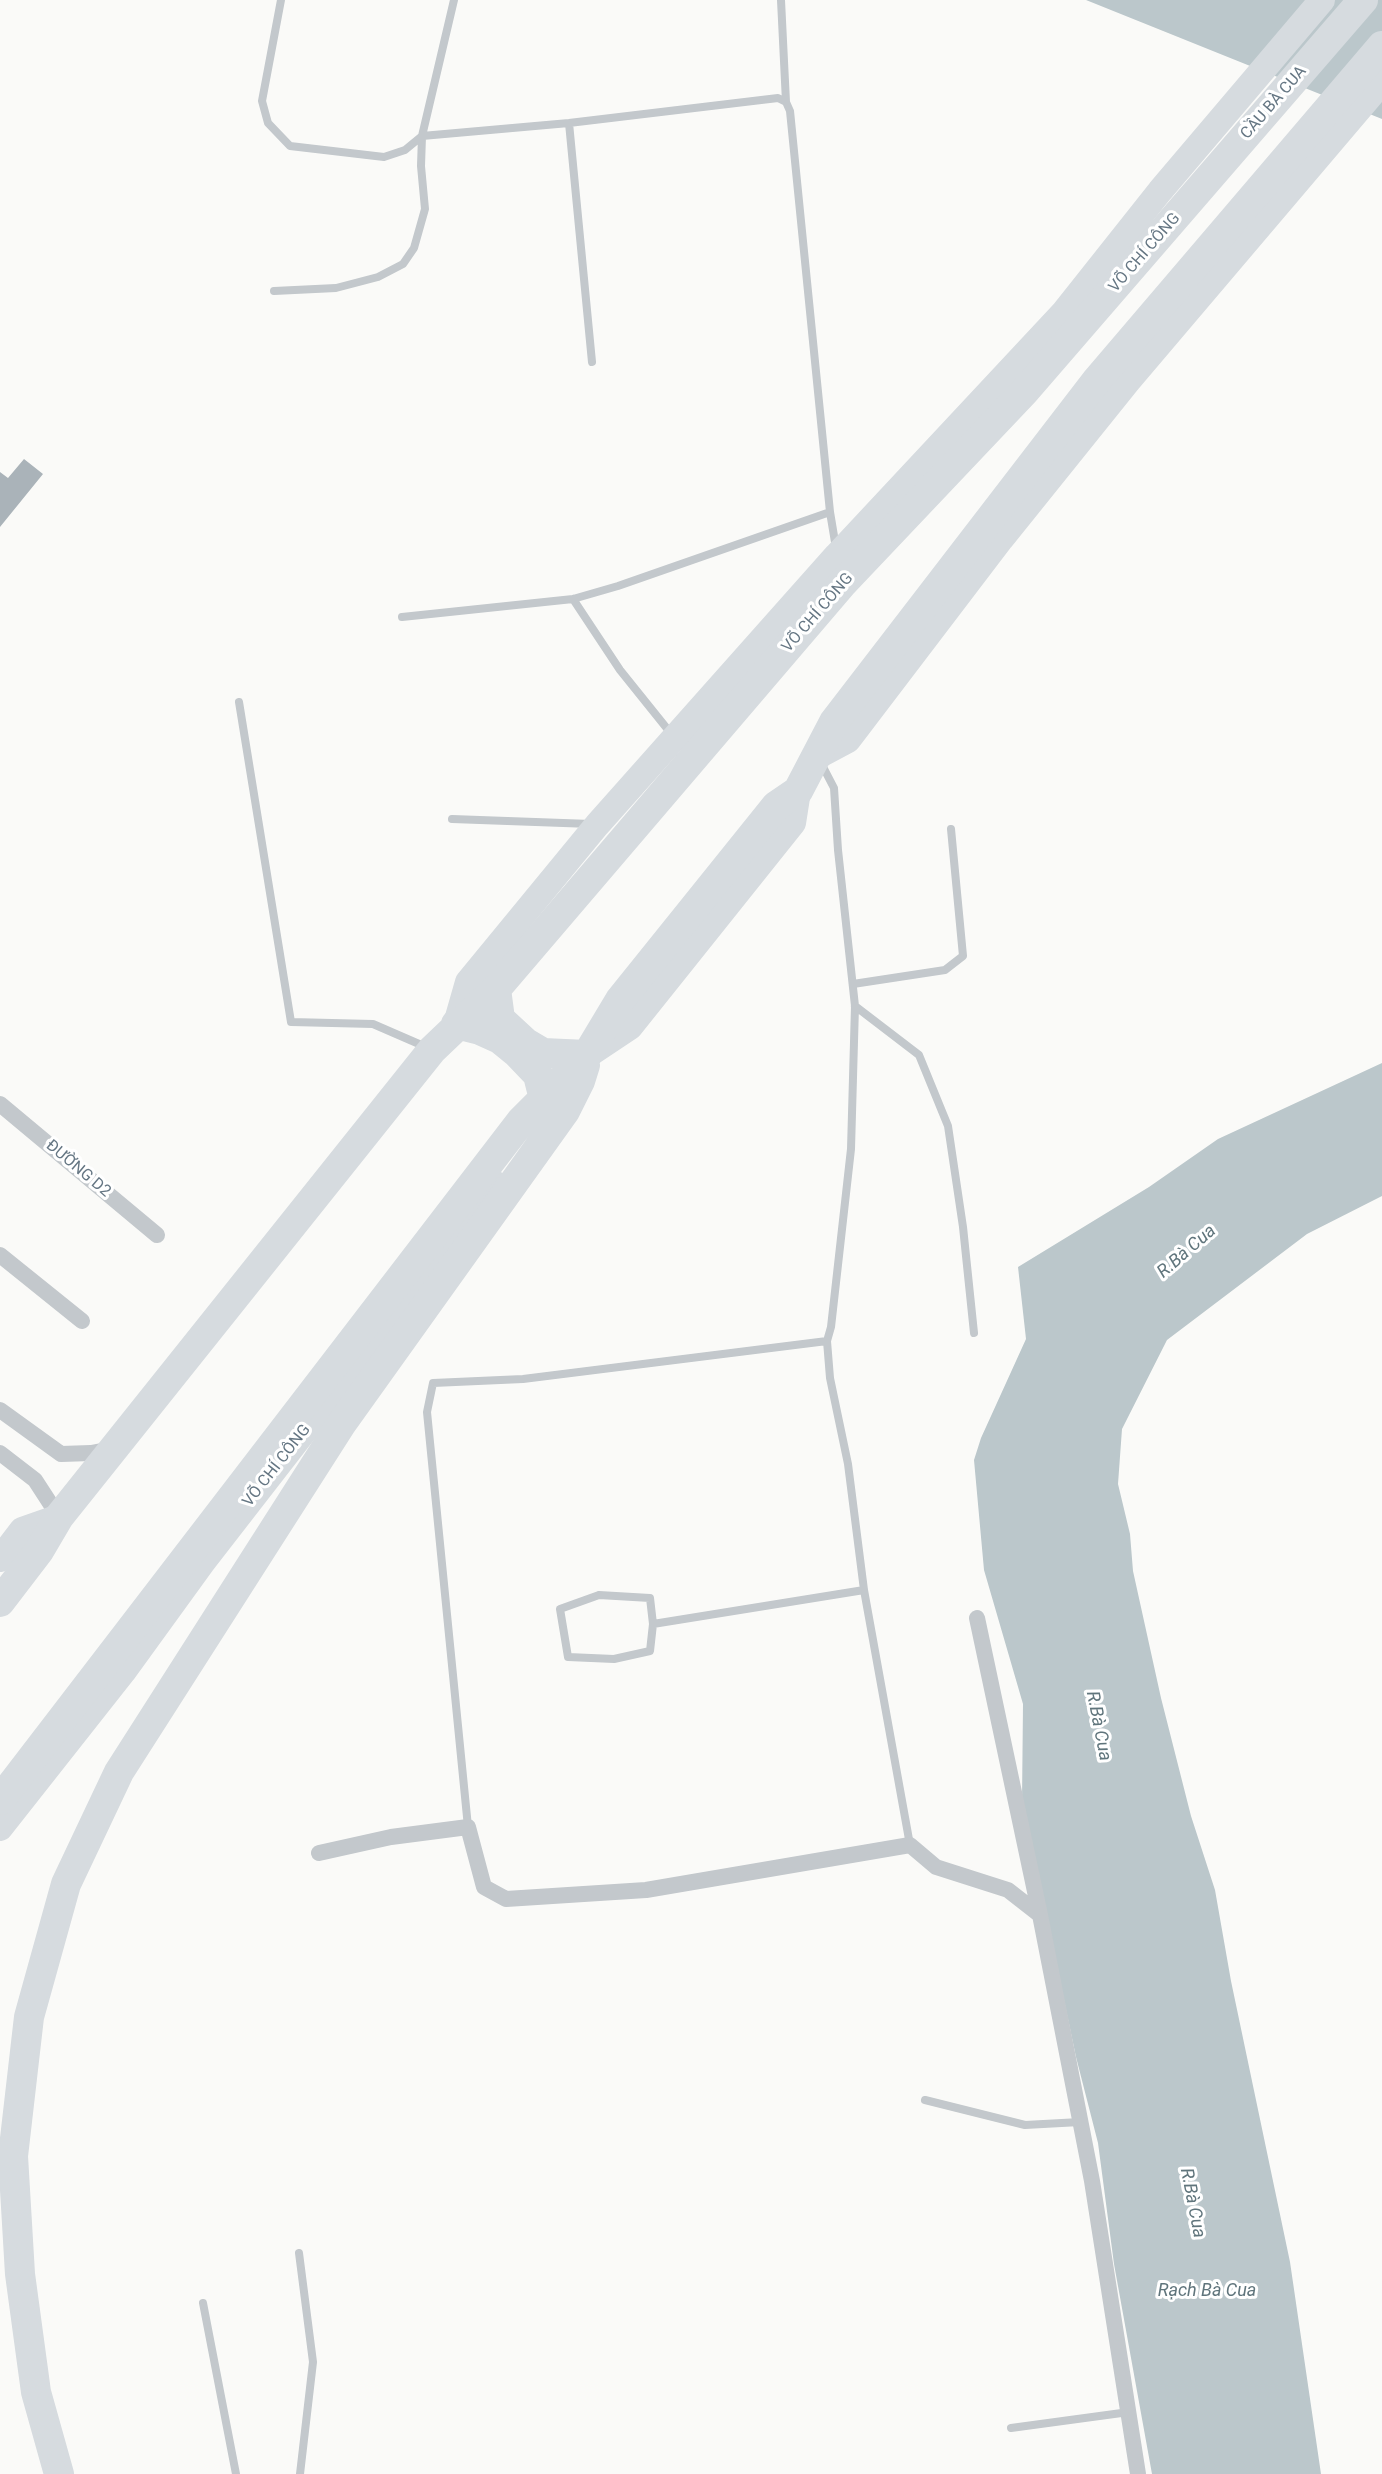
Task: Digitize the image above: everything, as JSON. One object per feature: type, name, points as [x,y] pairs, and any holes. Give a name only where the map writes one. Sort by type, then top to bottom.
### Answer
[{"type":"highway","name":"CẦU BÀ CUA","points":[[1186,206],[1363,0]]},
{"type":"highway","points":[[1248,220],[1382,46]]},
{"type":"highway","name":"VÕ CHÍ CÔNG","points":[[0,1602],[39,1551],[59,1517],[113,1448],[432,1050],[456,1024],[496,989],[608,834],[684,749],[1024,392],[1186,206]]},
{"type":"highway","name":"VÕ CHÍ CÔNG","points":[[0,1800],[522,1120],[587,1055],[620,1000],[776,806],[798,791],[834,722],[1097,380],[1248,220]]},
{"type":"highway","points":[[59,2474],[36,2392],[20,2274],[13,2156],[29,2017],[66,1884],[119,1772],[342,1423],[565,1112],[580,1081],[587,1055],[543,1053],[526,1043],[500,1018],[496,989]]},
{"type":"highway","points":[[456,1024],[480,1030],[500,1039],[516,1052],[538,1075],[544,1099]]},
{"type":"main road","name":"CẦU BÀ CUA","points":[[1160,191],[1322,0]]},
{"type":"main road","points":[[1248,220],[1382,82]]},
{"type":"main road","name":"VÕ CHÍ CÔNG","points":[[684,749],[837,555],[1064,312],[1160,191]]},
{"type":"main road","name":"VÕ CHÍ CÔNG","points":[[456,1024],[468,982],[608,834]]},
{"type":"main road","name":"VÕ CHÍ CÔNG","points":[[0,1828],[123,1672],[202,1563],[533,1135],[543,1115],[544,1099]]},
{"type":"main road","points":[[0,1558],[22,1530],[59,1517]]},
{"type":"street","name":"ĐƯỜNG D2","points":[[0,1104],[157,1235]]},
{"type":"street","points":[[0,1255],[82,1321]]},
{"type":"street","points":[[0,1410],[61,1454],[91,1453],[113,1448]]},
{"type":"street","points":[[0,1454],[35,1480],[59,1517]]},
{"type":"street","points":[[976,1618],[1040,1915],[1080,2122],[1138,2474]]},
{"type":"street","points":[[319,1853],[391,1837],[468,1827],[484,1887],[506,1899],[646,1890],[910,1845],[936,1867],[1008,1890],[1040,1915]]},
{"type":"lane","points":[[281,0],[262,101],[268,123],[290,146],[384,157],[405,150],[422,136],[569,123],[778,99],[786,102]]},
{"type":"lane","points":[[274,291],[336,288],[378,278],[403,264],[414,248],[425,209],[421,166],[422,136],[454,0]]},
{"type":"lane","points":[[781,0],[786,102],[790,111],[830,512],[842,584]]},
{"type":"lane","points":[[569,123],[592,362]]},
{"type":"lane","points":[[402,616],[573,598],[618,586],[830,512]]},
{"type":"lane","points":[[573,598],[620,670],[684,749]]},
{"type":"lane","points":[[239,702],[291,1022],[373,1023],[432,1050]]},
{"type":"lane","points":[[818,756],[834,788],[838,850],[855,1006],[851,1149],[831,1327],[827,1341],[830,1377],[848,1464],[864,1590],[910,1845]]},
{"type":"lane","points":[[452,819],[608,834]]},
{"type":"lane","points":[[853,984],[945,970],[963,956],[951,829]]},
{"type":"lane","points":[[855,1006],[919,1055],[948,1126],[963,1227],[974,1333]]},
{"type":"lane","points":[[468,1827],[427,1412],[433,1383],[523,1378],[827,1341]]},
{"type":"lane","points":[[653,1624],[864,1590]]},
{"type":"lane","points":[[600,1595],[650,1598],[653,1624],[650,1651],[614,1659],[568,1656],[560,1609],[600,1595]]},
{"type":"lane","points":[[925,2100],[1025,2125],[1080,2122]]},
{"type":"lane","points":[[298,2253],[313,2362],[300,2474]]},
{"type":"lane","points":[[203,2303],[236,2474]]},
{"type":"lane","points":[[1011,2428],[1129,2412]]},
{"type":"water","points":[[1086,0],[1382,0],[1382,119]]},
{"type":"water","name":"Rạch Bà Cua","points":[[1382,1063],[1382,1196],[1307,1234],[1167,1340],[1122,1429],[1118,1484],[1130,1534],[1133,1571],[1161,1698],[1191,1816],[1215,1890],[1231,1981],[1290,2262],[1321,2474],[1152,2474],[1114,2264],[1098,2143],[1076,2057],[1022,1801],[1023,1704],[984,1570],[974,1460],[981,1438],[1026,1339],[1018,1267],[1149,1187],[1218,1139]]},
{"type":"building","points":[[24,459],[43,474],[0,527],[0,472],[8,478]]},
{"type":"water label","name":"R.Bà Cua","points":[[1187,1252]]},
{"type":"water label","name":"R.Bà Cua","points":[[1098,1726]]},
{"type":"water label","name":"R.Bà Cua","points":[[1192,2203]]}]
